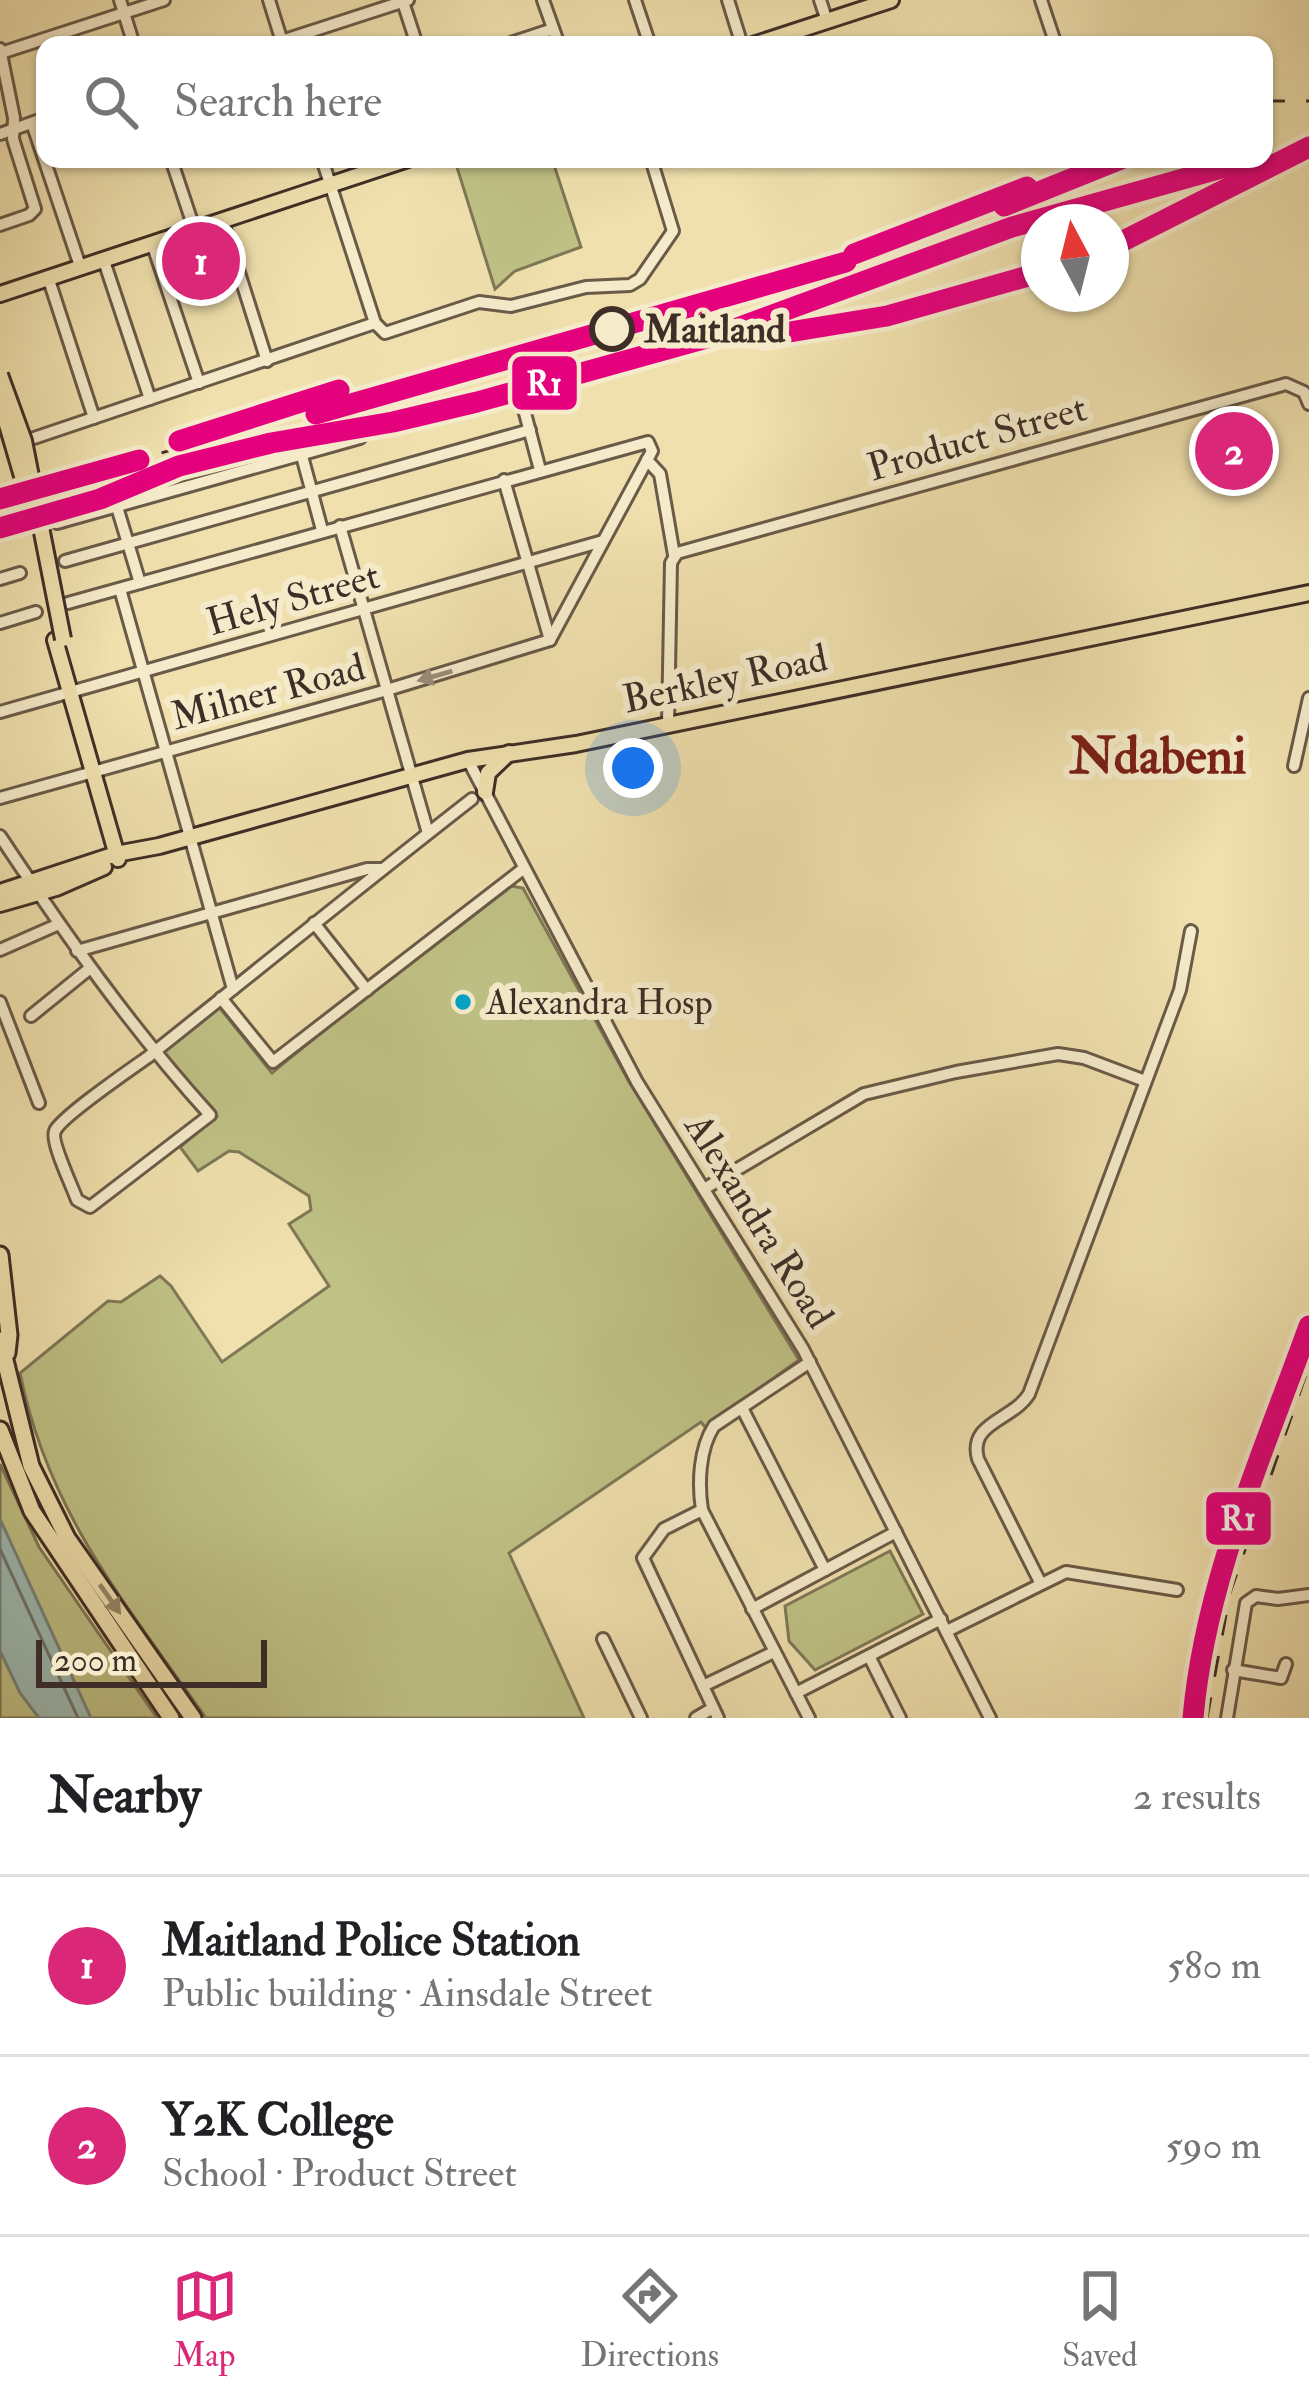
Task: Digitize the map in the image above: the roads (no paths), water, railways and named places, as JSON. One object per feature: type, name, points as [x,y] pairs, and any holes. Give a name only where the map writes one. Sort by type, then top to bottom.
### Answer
[{"type":"highway","points":[[0,1255],[9,1335],[5,1368]]},
{"type":"highway","points":[[0,1340],[31,1466],[67,1538],[193,1718]]},
{"type":"highway","points":[[0,1430],[32,1511],[171,1718]]},
{"type":"main road","points":[[781,36],[891,0]]},
{"type":"main road","points":[[0,294],[381,168]]},
{"type":"main road","points":[[0,375],[21,428],[59,639]]},
{"type":"main road","points":[[0,401],[20,465],[75,709],[117,858]]},
{"type":"main road","name":"Berkley Road","points":[[0,904],[117,858],[468,760],[576,744],[1309,593]]},
{"type":"main road","points":[[478,795],[488,773],[509,753]]},
{"type":"main road","name":"Berkley Road","points":[[0,892],[35,888]]},
{"type":"street","points":[[42,36],[122,7],[164,0]]},
{"type":"street","points":[[269,0],[276,36]]},
{"type":"street","points":[[543,0],[556,36]]},
{"type":"street","points":[[635,0],[647,36]]},
{"type":"street","points":[[728,0],[739,36]]},
{"type":"street","points":[[820,0],[827,21]]},
{"type":"street","points":[[1041,0],[1054,36]]},
{"type":"street","points":[[302,36],[406,1],[415,36]]},
{"type":"street","points":[[122,7],[131,36]]},
{"type":"street","points":[[530,36],[553,28]]},
{"type":"street","points":[[0,225],[29,215],[35,208],[13,140],[0,51],[36,38]]},
{"type":"street","points":[[0,134],[36,121]]},
{"type":"street","points":[[52,168],[80,266]]},
{"type":"street","points":[[174,168],[194,228]]},
{"type":"street","points":[[325,168],[375,323],[385,333],[479,302],[511,306],[586,286],[626,287],[640,279],[673,231],[654,168]]},
{"type":"street","points":[[222,220],[267,361]]},
{"type":"street","points":[[152,243],[199,383]]},
{"type":"street","points":[[103,258],[150,400]]},
{"type":"street","points":[[48,277],[94,418]]},
{"type":"street","points":[[34,438],[375,323]]},
{"type":"street","name":"Product Street","points":[[674,555],[1286,384],[1298,387],[1309,404]]},
{"type":"street","points":[[521,398],[540,470]]},
{"type":"street","points":[[65,561],[530,430]]},
{"type":"street","points":[[57,523],[360,438]]},
{"type":"street","points":[[68,603],[643,442],[652,446],[550,640]]},
{"type":"street","points":[[302,456],[322,530]]},
{"type":"street","points":[[647,460],[660,474],[674,555],[668,724]]},
{"type":"street","points":[[504,480],[550,640]]},
{"type":"street","points":[[117,507],[140,584]]},
{"type":"street","points":[[340,526],[428,833]]},
{"type":"street","name":"Hely Street","points":[[0,712],[603,542]]},
{"type":"street","points":[[0,579],[20,573]]},
{"type":"street","points":[[120,589],[233,989]]},
{"type":"street","points":[[0,622],[36,612]]},
{"type":"street","name":"Milner Road","points":[[0,798],[550,640]]},
{"type":"street","points":[[1294,766],[1309,698]]},
{"type":"street","name":"Alexandra Road","points":[[468,760],[478,795],[637,1082],[810,1362],[991,1718]]},
{"type":"street","points":[[0,836],[89,969],[153,1052],[210,1115],[89,1207],[77,1200],[54,1132],[153,1052],[233,989],[314,923],[478,795]]},
{"type":"street","points":[[77,951],[367,869],[382,869]]},
{"type":"street","points":[[221,998],[273,1062],[523,869]]},
{"type":"street","points":[[314,923],[368,990]]},
{"type":"street","points":[[0,950],[59,924]]},
{"type":"street","points":[[1040,1582],[977,1459],[974,1443],[978,1433],[1010,1415],[1029,1394],[1180,990],[1191,931]]},
{"type":"street","points":[[31,1016],[89,969]]},
{"type":"street","points":[[0,1002],[39,1103]]},
{"type":"street","points":[[704,1189],[875,1090],[1058,1054],[1084,1058],[1145,1081]]},
{"type":"street","points":[[809,1718],[702,1510],[700,1486],[709,1432],[810,1362]]},
{"type":"street","points":[[742,1408],[826,1570]]},
{"type":"street","points":[[696,1718],[716,1713],[644,1558],[664,1529],[702,1510]]},
{"type":"street","points":[[752,1610],[896,1532]]},
{"type":"street","points":[[796,1693],[869,1656],[1076,1571],[1177,1590]]},
{"type":"street","points":[[1227,1718],[1250,1599],[1309,1595]]},
{"type":"street","points":[[603,1640],[641,1718]]},
{"type":"street","points":[[703,1687],[774,1652]]},
{"type":"street","points":[[869,1656],[900,1718]]},
{"type":"street","points":[[1233,1670],[1281,1678],[1286,1664]]},
{"type":"water","points":[[0,1519],[91,1718],[39,1718],[20,1693],[0,1651]]},
{"type":"railway","points":[[1273,101],[1309,101]]},
{"type":"railway","points":[[1273,165],[1309,147]]},
{"type":"railway","points":[[0,499],[833,261],[1073,168]]},
{"type":"railway","points":[[0,528],[100,499],[179,466],[477,402],[718,335],[1012,227],[1222,168]]},
{"type":"railway","points":[[1129,238],[1267,168]]},
{"type":"railway","points":[[742,342],[887,316],[1021,278]]},
{"type":"railway","points":[[1207,1718],[1230,1593],[1309,1366]]},
{"type":"place","name":"Maitland Police Station","points":[[201,261]]},
{"type":"place","name":"Maitland","points":[[612,329]]},
{"type":"place","name":"Y2K College","points":[[1234,451]]},
{"type":"place","name":"Alexandra Hosp","points":[[463,1002]]},
{"type":"district","name":"Ndabeni","points":[[1158,757]]}]
